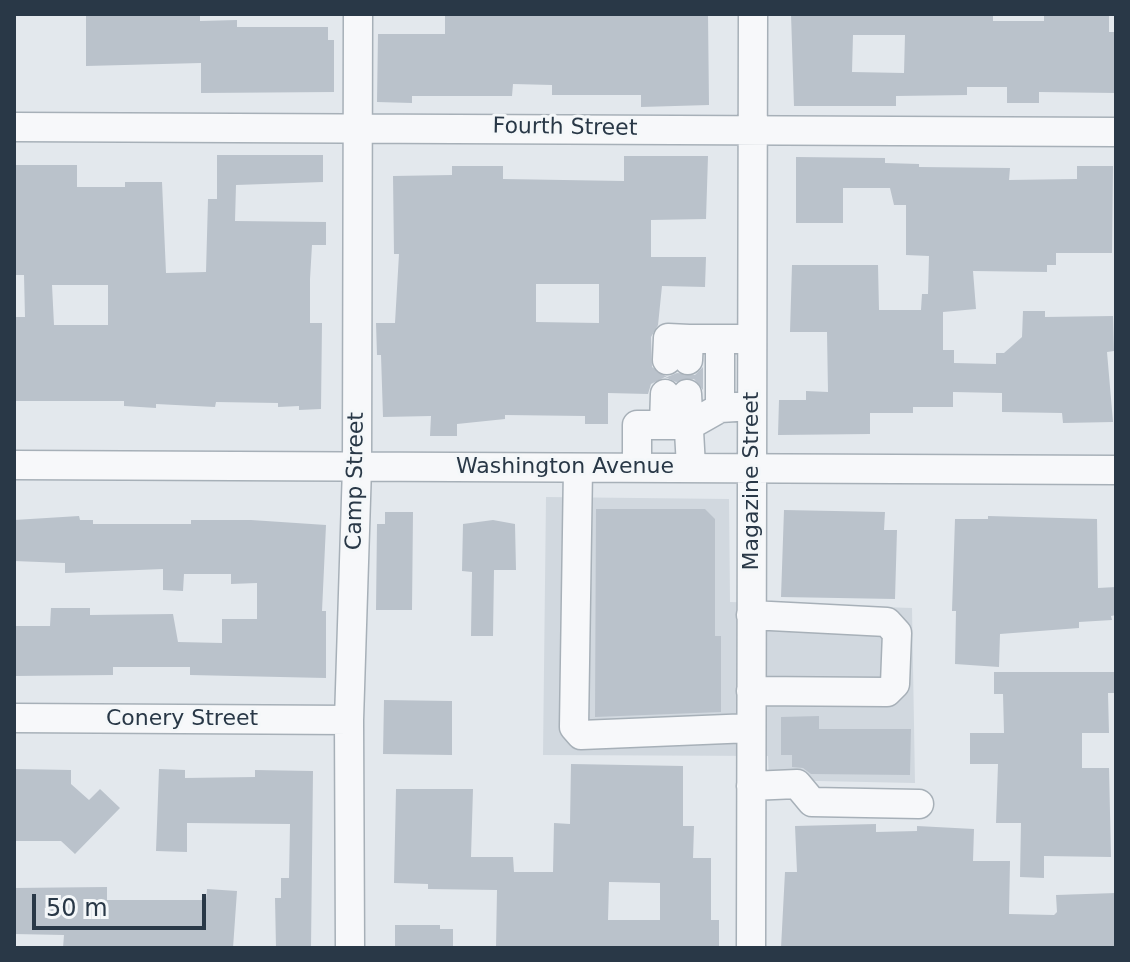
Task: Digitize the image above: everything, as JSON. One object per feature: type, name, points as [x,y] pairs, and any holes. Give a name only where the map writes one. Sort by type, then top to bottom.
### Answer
[{"type":"street","name":"Camp Street","points":[[350,948],[349,720],[357,467],[358,14]]},
{"type":"street","name":"Magazine Street","points":[[751,948],[753,14]]},
{"type":"street","name":"Fourth Street","points":[[14,127],[1116,132]]},
{"type":"street","points":[[720,339],[720,408]]},
{"type":"street","points":[[681,353],[720,339],[752,339]]},
{"type":"street","points":[[676,394],[677,425],[691,467]]},
{"type":"street","points":[[637,467],[637,425],[677,425],[720,408],[752,406]]},
{"type":"street","name":"Washington Avenue","points":[[14,465],[1116,470]]},
{"type":"street","points":[[578,468],[574,727],[581,735],[751,728]]},
{"type":"street","points":[[751,615],[887,622],[897,633],[895,684],[887,692],[751,691]]},
{"type":"street","name":"Conery Street","points":[[14,718],[349,720]]},
{"type":"street","points":[[751,786],[797,784],[812,802],[919,804]]},
{"type":"shaded area","points":[[546,497],[729,499],[730,602],[912,608],[915,783],[769,780],[768,756],[543,755]]},
{"type":"building","points":[[86,14],[200,14],[200,21],[237,20],[237,27],[328,27],[328,40],[334,40],[334,92],[201,93],[201,63],[86,66]]},
{"type":"building","points":[[445,14],[708,14],[709,105],[641,107],[641,95],[552,95],[552,85],[513,84],[512,96],[412,96],[412,103],[377,102],[378,34],[445,34]]},
{"type":"building","points":[[791,14],[993,14],[993,21],[1044,21],[1044,14],[1109,14],[1109,32],[1116,32],[1116,93],[1039,92],[1039,103],[1007,103],[1007,87],[967,87],[967,95],[896,96],[896,106],[794,106]],"holes":[[[853,35],[905,35],[904,73],[852,72]]]},
{"type":"building","points":[[217,155],[323,155],[323,182],[236,185],[235,221],[326,222],[326,245],[312,245],[310,279],[310,323],[322,323],[321,409],[299,410],[299,406],[278,407],[278,403],[216,402],[215,407],[156,404],[156,408],[124,406],[124,401],[14,401],[14,317],[25,317],[24,275],[14,275],[14,165],[77,165],[77,187],[125,187],[125,182],[162,182],[166,273],[206,272],[208,199],[217,199]],"holes":[[[52,285],[108,285],[108,325],[54,325]]]},
{"type":"building","points":[[624,156],[708,156],[706,219],[651,220],[651,257],[706,257],[705,287],[662,286],[658,325],[651,337],[652,367],[667,377],[677,373],[695,375],[703,367],[703,390],[694,379],[676,382],[665,377],[651,384],[648,394],[608,393],[608,424],[585,424],[585,416],[505,415],[505,419],[457,424],[457,436],[430,436],[431,416],[383,417],[381,355],[377,355],[376,323],[395,323],[399,254],[394,254],[393,176],[452,175],[452,166],[503,166],[503,179],[624,181]],"holes":[[[536,284],[599,284],[599,323],[536,322]]]},
{"type":"building","points":[[796,157],[885,158],[885,163],[919,164],[919,167],[1010,168],[1009,180],[1077,179],[1077,166],[1113,166],[1112,253],[1056,253],[1056,265],[1047,265],[1047,272],[973,271],[976,309],[943,312],[943,350],[954,350],[954,363],[996,364],[996,353],[1004,353],[1022,337],[1023,311],[1045,311],[1045,317],[1113,316],[1114,351],[1107,352],[1113,422],[1063,423],[1062,413],[1002,412],[1002,393],[953,392],[953,407],[913,407],[913,413],[870,413],[870,434],[778,435],[779,400],[806,400],[806,391],[828,392],[827,332],[790,332],[792,265],[878,265],[879,310],[921,310],[922,294],[928,294],[929,256],[906,255],[906,205],[894,205],[890,188],[843,188],[843,223],[796,223]]},
{"type":"building","points":[[596,509],[705,509],[715,519],[715,636],[721,636],[721,712],[595,717]]},
{"type":"building","points":[[784,510],[885,512],[884,530],[897,530],[895,599],[781,597]]},
{"type":"building","points":[[385,512],[413,512],[412,610],[376,610],[377,524],[385,524]]},
{"type":"building","points":[[79,516],[80,520],[93,520],[93,524],[191,524],[191,520],[251,520],[326,525],[322,611],[326,611],[326,678],[190,675],[190,667],[113,667],[113,675],[14,676],[14,626],[50,626],[51,608],[90,608],[90,615],[173,614],[178,642],[222,643],[222,619],[257,619],[257,583],[231,584],[231,574],[184,574],[183,591],[163,590],[163,569],[65,573],[65,563],[14,561],[14,520]]},
{"type":"building","points":[[988,516],[1097,519],[1098,588],[1116,587],[1116,615],[1111,616],[1112,620],[1079,622],[1079,628],[1000,634],[999,667],[955,664],[956,611],[952,611],[955,519],[988,519]]},
{"type":"building","points":[[493,520],[515,524],[516,570],[494,570],[493,636],[471,636],[472,572],[462,571],[463,524]]},
{"type":"building","points":[[994,672],[1114,672],[1114,693],[1108,693],[1109,733],[1082,733],[1082,768],[1109,768],[1111,857],[1044,856],[1044,878],[1020,877],[1021,823],[996,823],[998,764],[970,764],[970,733],[1004,733],[1003,694],[994,694]]},
{"type":"building","points":[[384,700],[452,701],[452,755],[383,754]]},
{"type":"building","points":[[819,716],[819,729],[911,729],[910,775],[811,774],[803,768],[792,767],[792,755],[781,755],[781,717]]},
{"type":"building","points":[[571,764],[683,766],[683,826],[694,826],[693,858],[711,858],[711,920],[719,920],[719,946],[496,948],[497,890],[428,889],[428,884],[394,883],[396,789],[473,789],[471,857],[513,857],[514,872],[553,872],[554,823],[570,824]],"holes":[[[609,882],[660,883],[660,920],[608,920]]]},
{"type":"building","points":[[14,769],[71,770],[71,784],[89,800],[100,789],[120,808],[75,854],[61,841],[14,841]]},
{"type":"building","points":[[159,769],[185,770],[185,778],[255,777],[255,770],[313,771],[311,948],[276,948],[275,898],[281,898],[281,878],[289,878],[290,824],[187,823],[187,852],[156,851]]},
{"type":"building","points":[[876,824],[876,832],[917,831],[917,826],[974,829],[973,861],[1010,861],[1009,914],[1054,915],[1057,912],[1056,895],[1116,893],[1116,948],[781,948],[785,872],[797,872],[795,826]]},
{"type":"building","points":[[107,887],[107,900],[206,900],[207,889],[237,891],[233,948],[63,948],[64,935],[14,934],[14,888]]},
{"type":"building","points":[[395,925],[440,925],[440,929],[453,929],[453,948],[395,948]]}]
